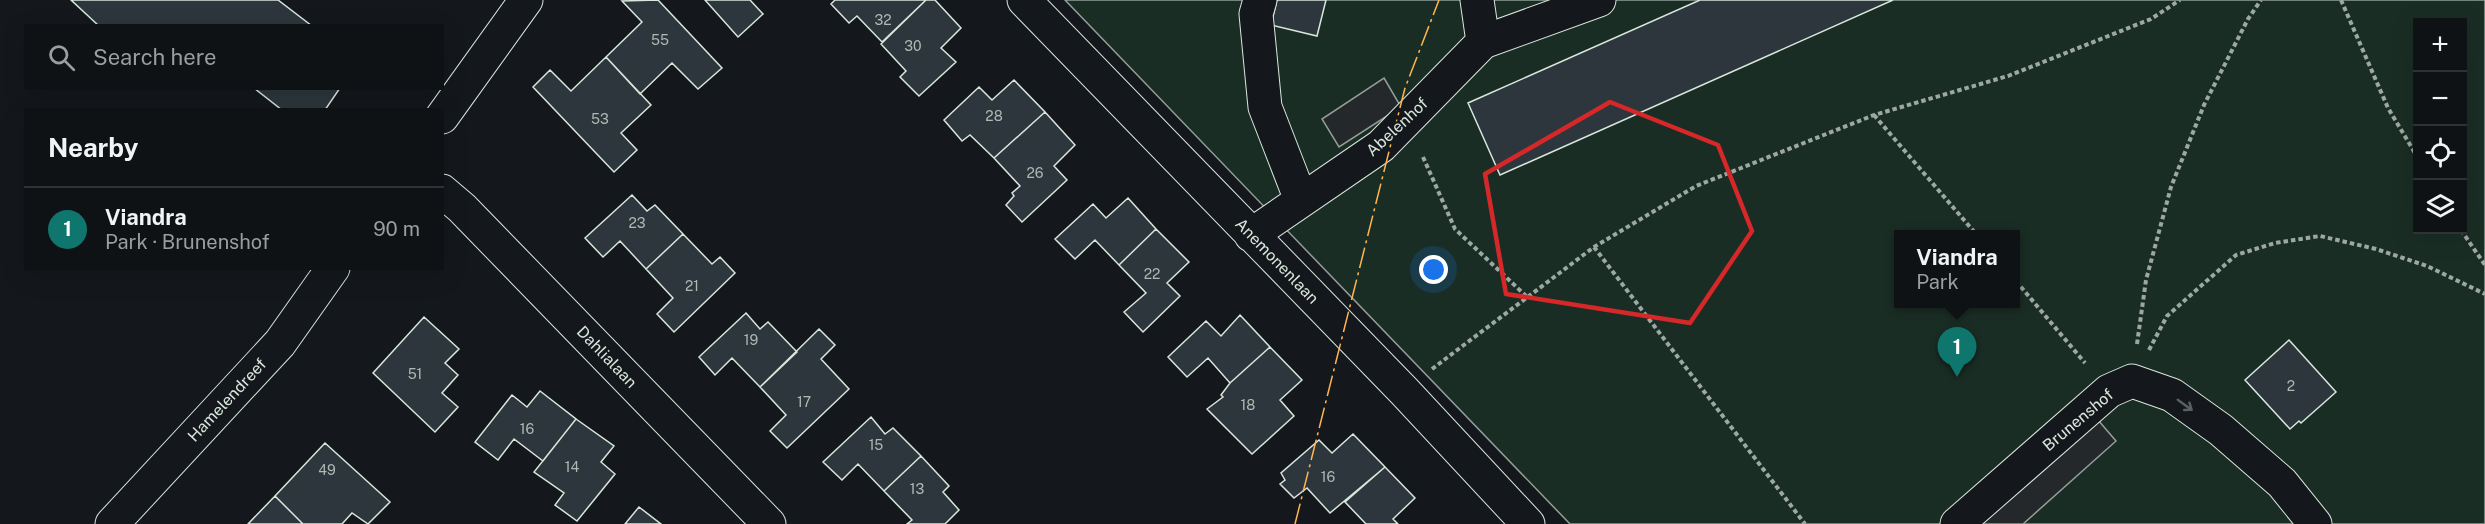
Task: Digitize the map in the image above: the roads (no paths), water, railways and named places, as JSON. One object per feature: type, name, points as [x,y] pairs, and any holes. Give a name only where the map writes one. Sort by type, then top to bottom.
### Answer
[{"type":"street","points":[[444,114],[526,0]]},
{"type":"street","name":"Anemonenlaan","points":[[1024,0],[1404,390],[1528,524]]},
{"type":"street","points":[[1260,0],[1256,14],[1265,107],[1301,200]]},
{"type":"street","points":[[1478,0],[1483,42]]},
{"type":"street","name":"Abelenhof","points":[[1251,235],[1381,146],[1483,42],[1599,0]]},
{"type":"street","name":"Dahlialaan","points":[[444,193],[462,208],[770,524]]},
{"type":"street","name":"Hamelendreef","points":[[112,524],[280,343],[332,270]]},
{"type":"street","name":"Brunenshof","points":[[1957,524],[2121,386],[2172,395],[2221,430],[2282,483],[2315,524]]},
{"type":"place","name":"Viandra","points":[[1957,377]]}]
